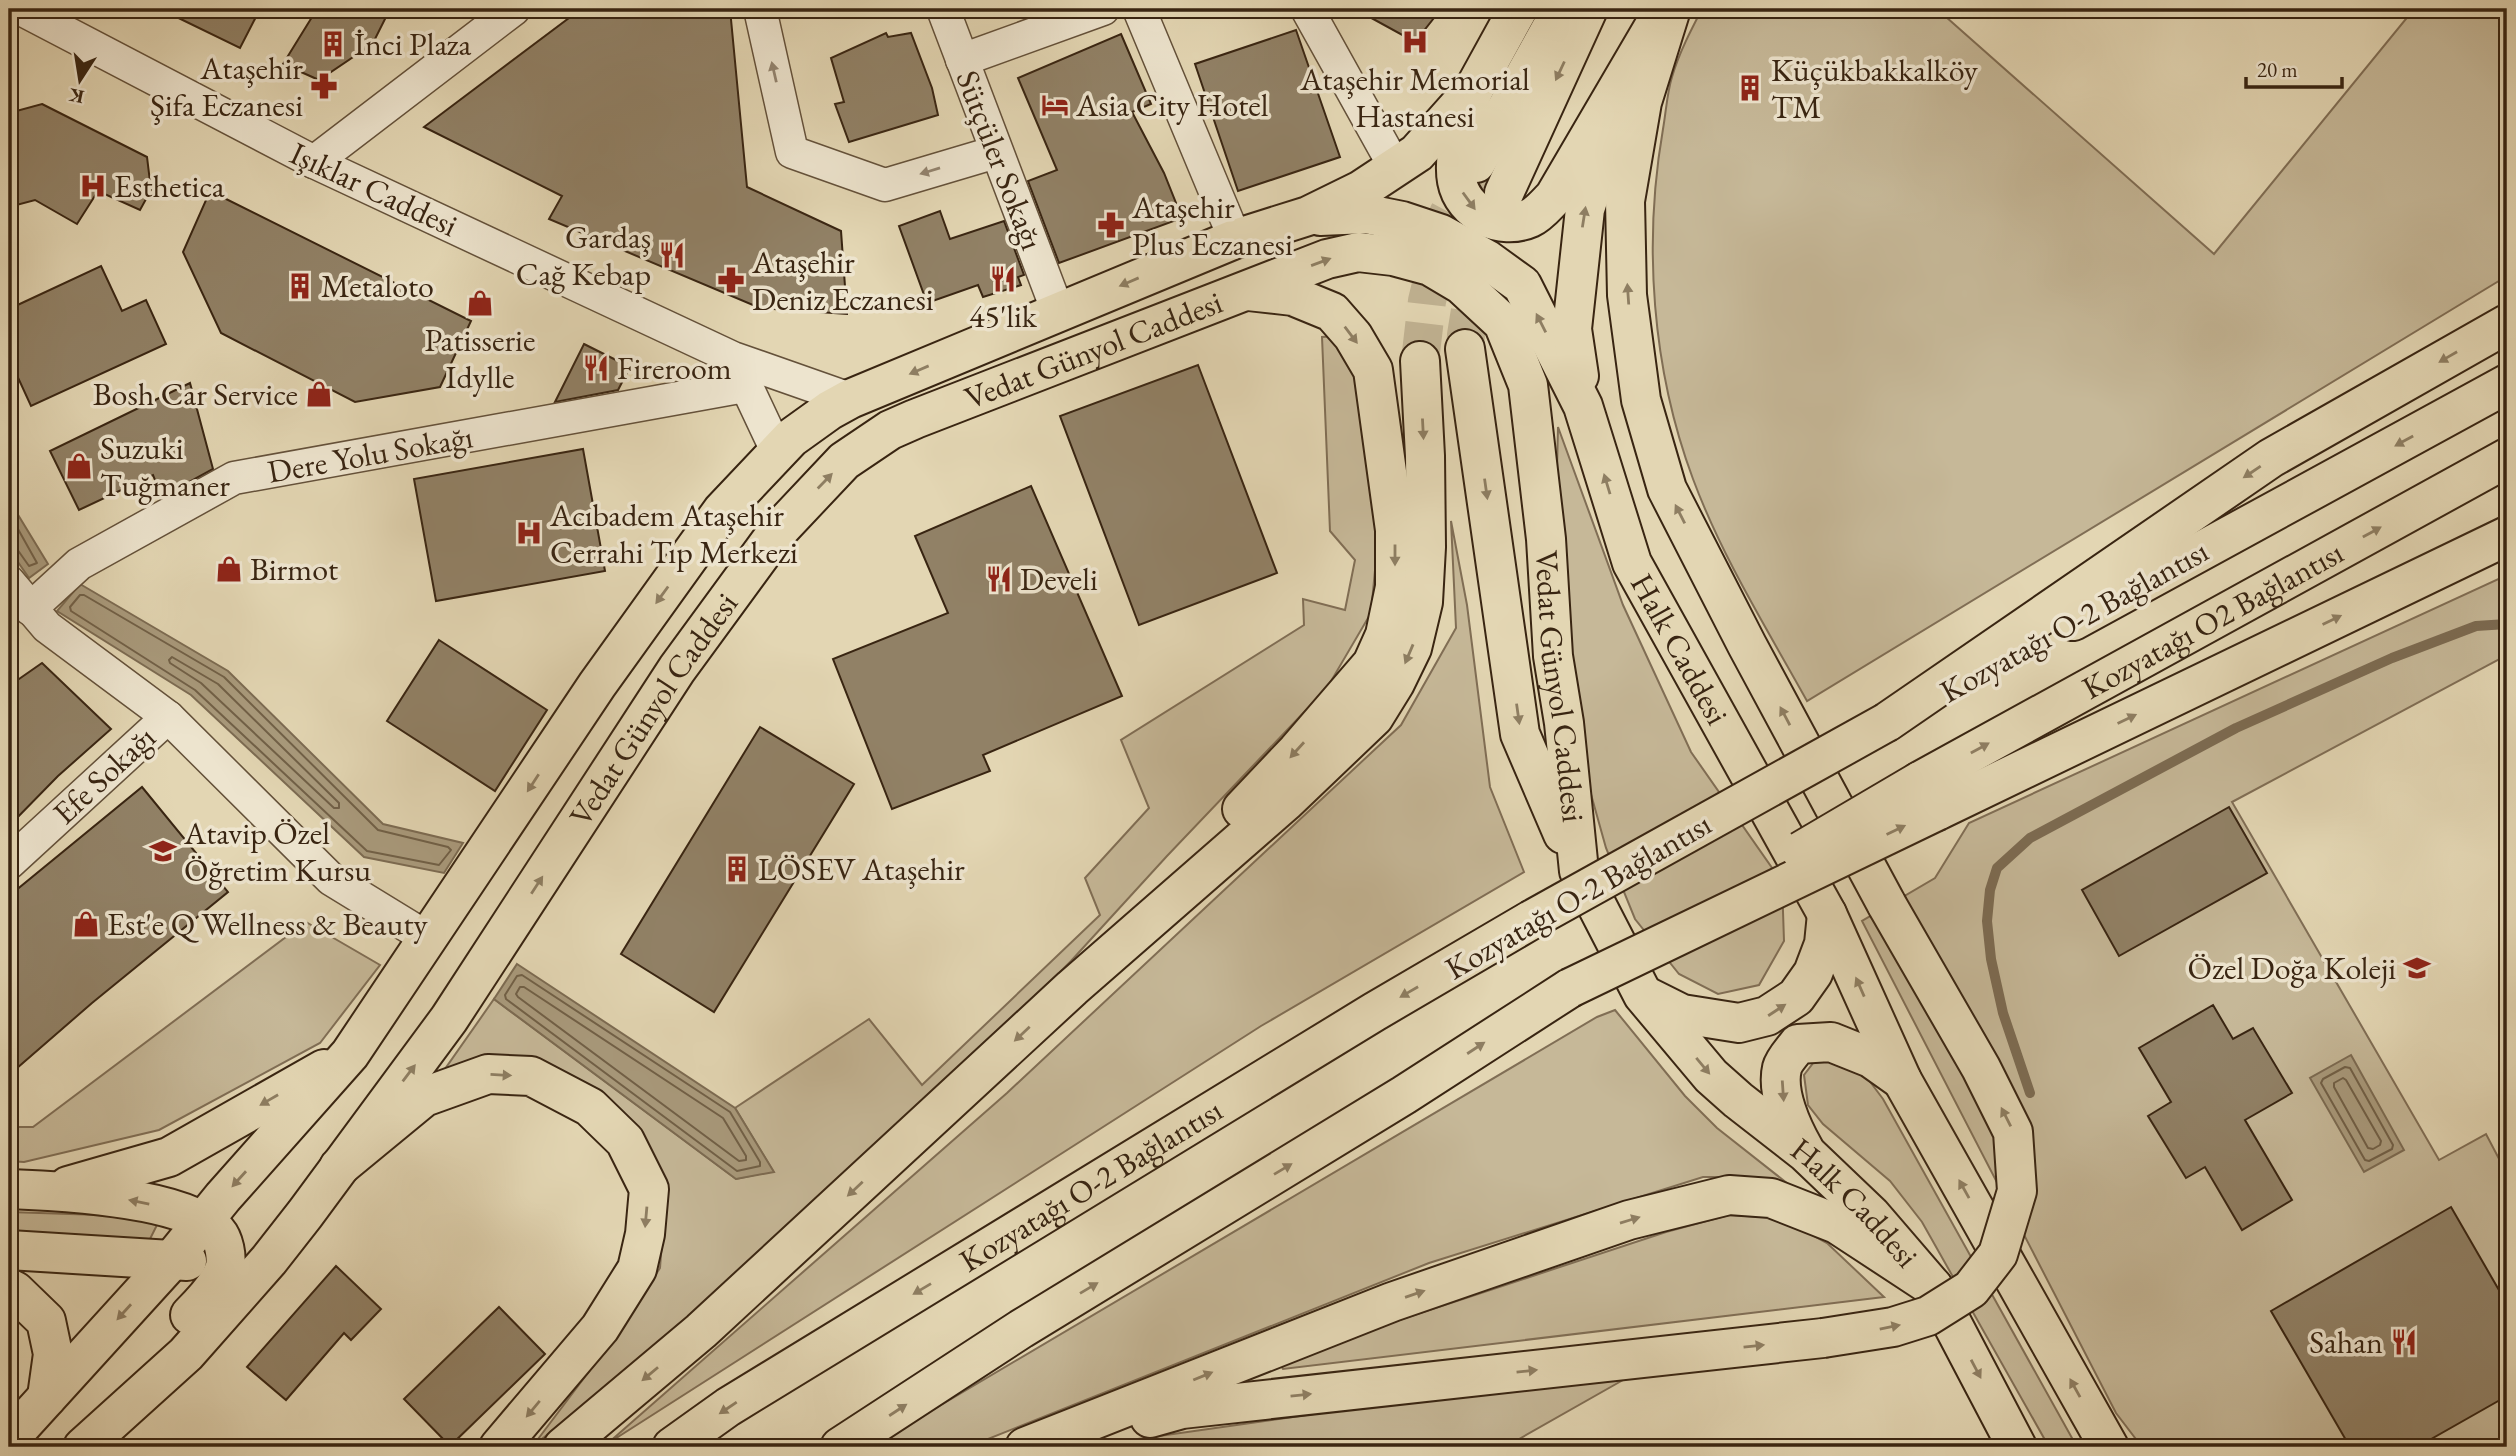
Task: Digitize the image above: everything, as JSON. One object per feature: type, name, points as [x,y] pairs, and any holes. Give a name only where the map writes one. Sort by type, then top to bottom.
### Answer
[{"type":"main road","name":"Vedat Günyol Caddesi","points":[[171,1261],[223,1197],[350,1054],[612,664],[722,511],[777,450],[810,424],[850,399],[1235,239],[1308,216],[1361,190],[1417,153],[1474,89],[1518,9]]},
{"type":"main road","points":[[1476,163],[1562,9]]},
{"type":"main road","points":[[1504,192],[1588,9]]},
{"type":"main road","points":[[1474,89],[1462,131],[1457,181],[1465,199],[1481,216],[1511,224],[1532,218],[1554,197],[1668,9]]},
{"type":"main road","points":[[1583,406],[1572,330],[1584,209],[1615,118],[1668,9]]},
{"type":"main road","points":[[1043,1447],[1182,1409],[1823,1338],[1893,1327],[1928,1316],[1972,1289],[1997,1254],[2017,1191],[2013,1132],[1981,1068],[1887,905],[1747,645],[1667,489],[1641,400],[1628,295],[1625,201],[1642,102],[1668,9]]},
{"type":"main road","points":[[1308,216],[1367,214],[1402,221],[1441,234],[1486,259],[1522,285],[1583,406]]},
{"type":"main road","name":"Vedat Günyol Caddesi","points":[[339,1167],[449,1019],[677,670],[778,531],[844,461],[890,430],[915,419],[1327,259],[1358,252],[1392,256],[1430,266],[1462,285],[1503,323],[1528,385],[1546,539],[1553,656],[1564,723],[1579,871],[1643,995]]},
{"type":"main road","points":[[1072,988],[1297,751],[1372,664],[1385,635],[1395,587],[1395,530],[1373,370],[1353,335],[1332,312],[1293,296],[1248,291]]},
{"type":"main road","points":[[1887,722],[2271,458],[2507,324]]},
{"type":"main road","points":[[1465,349],[1520,734],[1579,871]]},
{"type":"main road","points":[[563,1447],[701,1331],[1072,988],[1335,756],[1374,717],[1412,648],[1423,602],[1426,547],[1420,361]]},
{"type":"main road","name":"Kozyatağı O-2 Bağlantısı","points":[[672,1447],[728,1407],[1374,1012],[1531,920],[1887,722],[2507,384]]},
{"type":"main road","name":"Halk Caddesi","points":[[1583,406],[1632,563],[1828,914],[1902,1080],[2109,1447]]},
{"type":"main road","name":"Kozyatağı O2 Bağlantısı","points":[[1928,796],[2507,458]]},
{"type":"main road","points":[[840,1447],[1021,1329],[1404,1095],[1570,988],[1928,796],[2507,536]]},
{"type":"main road","points":[[1643,995],[1682,1014],[1740,1023],[1767,1016],[1796,997],[1813,974],[1824,944],[1828,914]]},
{"type":"main road","name":"Halk Caddesi","points":[[1643,995],[1711,1076],[1806,1153],[1871,1214],[1933,1287],[2017,1447]]},
{"type":"main road","points":[[1806,1153],[1792,1129],[1783,1100],[1782,1067],[1798,1044],[1831,1042],[1871,1058],[1902,1080]]},
{"type":"main road","points":[[50,1191],[169,1157],[350,1054]]},
{"type":"main road","points":[[83,1447],[186,1354],[269,1260],[339,1167],[424,1097],[488,1074],[531,1076],[590,1107],[625,1141],[649,1189],[645,1234],[636,1269],[600,1328],[499,1447]]},
{"type":"main road","points":[[9,1189],[131,1200],[167,1208],[204,1222],[218,1233],[225,1247],[225,1267],[214,1285],[195,1310],[116,1393],[73,1447]]},
{"type":"main road","points":[[1026,1447],[1392,1303],[1629,1220],[1729,1195],[1771,1198],[1837,1224],[1933,1287]]},
{"type":"main road","points":[[9,1251],[171,1261],[269,1260]]},
{"type":"main road","points":[[9,1439],[171,1261]]},
{"type":"main road","points":[[9,1287],[46,1321],[53,1354],[47,1397]]},
{"type":"street","name":"Işıklar Caddesi","points":[[21,9],[314,162],[739,372],[850,399]]},
{"type":"street","points":[[314,162],[514,9]]},
{"type":"street","points":[[760,9],[792,152],[885,184],[996,152]]},
{"type":"street","name":"Sütçüler Sokağı","points":[[943,9],[1058,312]]},
{"type":"street","points":[[962,61],[1103,9]]},
{"type":"street","points":[[1139,9],[1235,239]]},
{"type":"street","points":[[1307,9],[1396,169]]},
{"type":"street","points":[[739,372],[777,450]]},
{"type":"street","name":"Dere Yolu Sokağı","points":[[30,609],[79,564],[234,478],[739,372]]},
{"type":"street","points":[[9,582],[47,627],[168,717],[331,879],[429,939]]},
{"type":"street","name":"Efe Sokağı","points":[[9,863],[168,717]]},
{"type":"shaded area","points":[[1702,9],[1937,9],[2214,254],[2414,9],[2507,9],[2507,276],[1807,701],[1746,592],[1705,508],[1679,437],[1660,350],[1653,261],[1657,173],[1670,83]]},
{"type":"shaded area","points":[[1337,336],[1358,377],[1379,527],[1371,613],[1327,688],[1071,961],[915,1117],[656,1347],[532,1447],[618,1333],[660,1268],[666,1188],[512,1065],[445,1069],[494,999],[736,1179],[773,1171],[735,1108],[869,1019],[922,1085],[1100,915],[1085,878],[1149,808],[1121,740],[1304,625],[1303,599],[1345,610],[1355,560],[1330,531],[1322,337]]},
{"type":"shaded area","points":[[1558,427],[1623,605],[1691,752],[1782,882],[1784,941],[1759,985],[1718,994],[1679,974],[1635,919],[1606,848],[1587,780],[1554,594]]},
{"type":"shaded area","points":[[1451,521],[1467,605],[1490,787],[1524,872],[1261,1026],[607,1444],[1007,1093],[1401,725],[1456,628]]},
{"type":"shaded area","points":[[2507,575],[2507,660],[2505,656],[2232,802],[2439,1160],[2486,1134],[2507,1174],[2507,1447],[2142,1447],[2116,1413],[1862,921],[1935,878],[1969,823]]},
{"type":"shaded area","points":[[306,922],[380,965],[320,1043],[159,1130],[24,1162],[9,1161],[9,1127],[33,1127]]},
{"type":"shaded area","points":[[1615,1010],[1685,1096],[1717,1128],[1797,1191],[1736,1177],[1703,1177],[1429,1263],[968,1447],[870,1447],[1597,1017]]},
{"type":"shaded area","points":[[1831,1061],[1865,1075],[1883,1099],[2077,1447],[2049,1447],[1922,1222],[1890,1181],[1823,1124],[1808,1105],[1804,1075],[1814,1062]]},
{"type":"shaded area","points":[[9,1212],[161,1217],[149,1241],[9,1233]]},
{"type":"shaded area","points":[[1729,1215],[1781,1218],[1827,1243],[1884,1297],[1283,1369],[1278,1360],[1666,1232]]},
{"type":"shaded area","points":[[1646,1367],[1505,1447],[1109,1447],[1138,1439]]},
{"type":"water","points":[[9,500],[48,564],[29,578],[9,549]]},
{"type":"water","points":[[80,584],[228,671],[383,824],[463,843],[444,873],[364,857],[191,695],[57,611]]},
{"type":"water","points":[[517,964],[735,1108],[774,1172],[736,1179],[494,999]]},
{"type":"water","points":[[2351,1055],[2404,1150],[2364,1172],[2310,1078]]},
{"type":"building","points":[[160,9],[260,9],[240,48]]},
{"type":"building","name":"İnci Plaza","points":[[317,9],[390,9],[374,41],[368,47],[319,80],[283,64]]},
{"type":"building","points":[[581,9],[730,9],[747,187],[841,231],[847,314],[760,308],[549,219],[562,196],[424,127]]},
{"type":"building","points":[[1355,9],[1441,9],[1415,42]]},
{"type":"building","points":[[1296,30],[1340,157],[1238,191],[1195,64]]},
{"type":"building","points":[[886,33],[888,37],[911,33],[932,88],[938,115],[849,142],[835,104],[844,102],[831,58]]},
{"type":"building","points":[[1121,34],[1151,104],[1132,112],[1164,173],[1182,218],[1059,263],[1028,181],[1057,170],[1018,78]]},
{"type":"building","points":[[42,104],[147,157],[151,190],[140,210],[98,191],[77,224],[35,200],[9,207],[9,113]]},
{"type":"building","name":"Metaloto","points":[[210,191],[471,321],[440,387],[355,402],[221,333],[183,252]]},
{"type":"building","points":[[940,211],[950,239],[1004,221],[1024,275],[1018,277],[1021,285],[983,297],[978,285],[927,303],[899,226]]},
{"type":"building","points":[[101,266],[122,311],[146,300],[166,344],[31,406],[9,358],[9,309]]},
{"type":"building","points":[[584,344],[630,367],[618,390],[555,402]]},
{"type":"building","points":[[1198,365],[1277,573],[1139,625],[1060,416]]},
{"type":"building","points":[[190,383],[213,469],[162,497],[153,475],[79,510],[50,451]]},
{"type":"building","points":[[583,449],[605,571],[436,601],[414,479]]},
{"type":"building","points":[[1031,486],[1122,696],[983,755],[990,771],[892,809],[833,659],[948,613],[915,536]]},
{"type":"building","points":[[439,640],[547,710],[495,791],[387,721]]},
{"type":"building","points":[[42,663],[111,729],[58,776],[9,826],[9,686]]},
{"type":"building","name":"LÖSEV Ataşehir","points":[[760,727],[854,784],[714,1012],[621,954]]},
{"type":"building","points":[[142,787],[228,892],[9,1075],[9,896]]},
{"type":"building","points":[[2229,807],[2267,873],[2119,956],[2082,890]]},
{"type":"building","points":[[2213,1005],[2233,1039],[2253,1028],[2292,1093],[2245,1120],[2292,1200],[2242,1230],[2205,1167],[2186,1178],[2148,1116],[2171,1102],[2139,1048]]},
{"type":"building","points":[[2451,1207],[2507,1304],[2507,1396],[2417,1447],[2350,1447],[2271,1311]]},
{"type":"building","points":[[336,1266],[381,1309],[351,1340],[344,1333],[286,1400],[247,1367]]},
{"type":"building","points":[[499,1307],[545,1354],[450,1446],[404,1399]]},
{"type":"waterway","points":[[2030,1093],[2003,1013],[1991,959],[1987,921],[1990,890],[1997,868],[2030,838],[2236,728],[2392,658],[2476,626],[2507,624]]},
{"type":"waterway","points":[[1335,1447],[1346,1444],[1349,1447]]},
{"type":"tunnel","points":[[1420,361],[1427,301],[1448,214],[1475,164]]},
{"type":"tunnel","points":[[1465,349],[1477,267]]},
{"type":"place","name":"Ataşehir Memorial Hastanesi","points":[[1415,42]]},
{"type":"place","name":"İnci Plaza","points":[[333,44]]},
{"type":"place","name":"Ataşehir Şifa Eczanesi","points":[[324,86]]},
{"type":"place","name":"Küçükbakkalköy TM","points":[[1750,88]]},
{"type":"place","name":"Asia City Hotel","points":[[1055,105]]},
{"type":"place","name":"Esthetica","points":[[93,186]]},
{"type":"place","name":"Ataşehir Plus Eczanesi","points":[[1111,225]]},
{"type":"place","name":"Gardaş Cağ Kebap","points":[[672,255]]},
{"type":"place","name":"45'lik","points":[[1003,279]]},
{"type":"place","name":"Ataşehir Deniz Eczanesi","points":[[731,280]]},
{"type":"place","name":"Metaloto","points":[[300,286]]},
{"type":"place","name":"Patisserie Idylle","points":[[480,303]]},
{"type":"place","name":"Fireroom","points":[[596,368]]},
{"type":"place","name":"Bosh Car Service","points":[[319,394]]},
{"type":"place","name":"Suzuki Tuğmaner","points":[[79,466]]},
{"type":"place","name":"Acıbadem Ataşehir Cerrahi Tıp Merkezi","points":[[529,533]]},
{"type":"place","name":"Birmot","points":[[229,569]]},
{"type":"place","name":"Develi","points":[[999,579]]},
{"type":"place","name":"Atavip Özel Öğretim Kursu","points":[[163,851]]},
{"type":"place","name":"LÖSEV Ataşehir","points":[[737,869]]},
{"type":"place","name":"Est'e Q Wellness & Beauty","points":[[86,924]]},
{"type":"place","name":"Özel Doğa Koleji","points":[[2417,968]]},
{"type":"place","name":"Sahan","points":[[2404,1342]]}]
